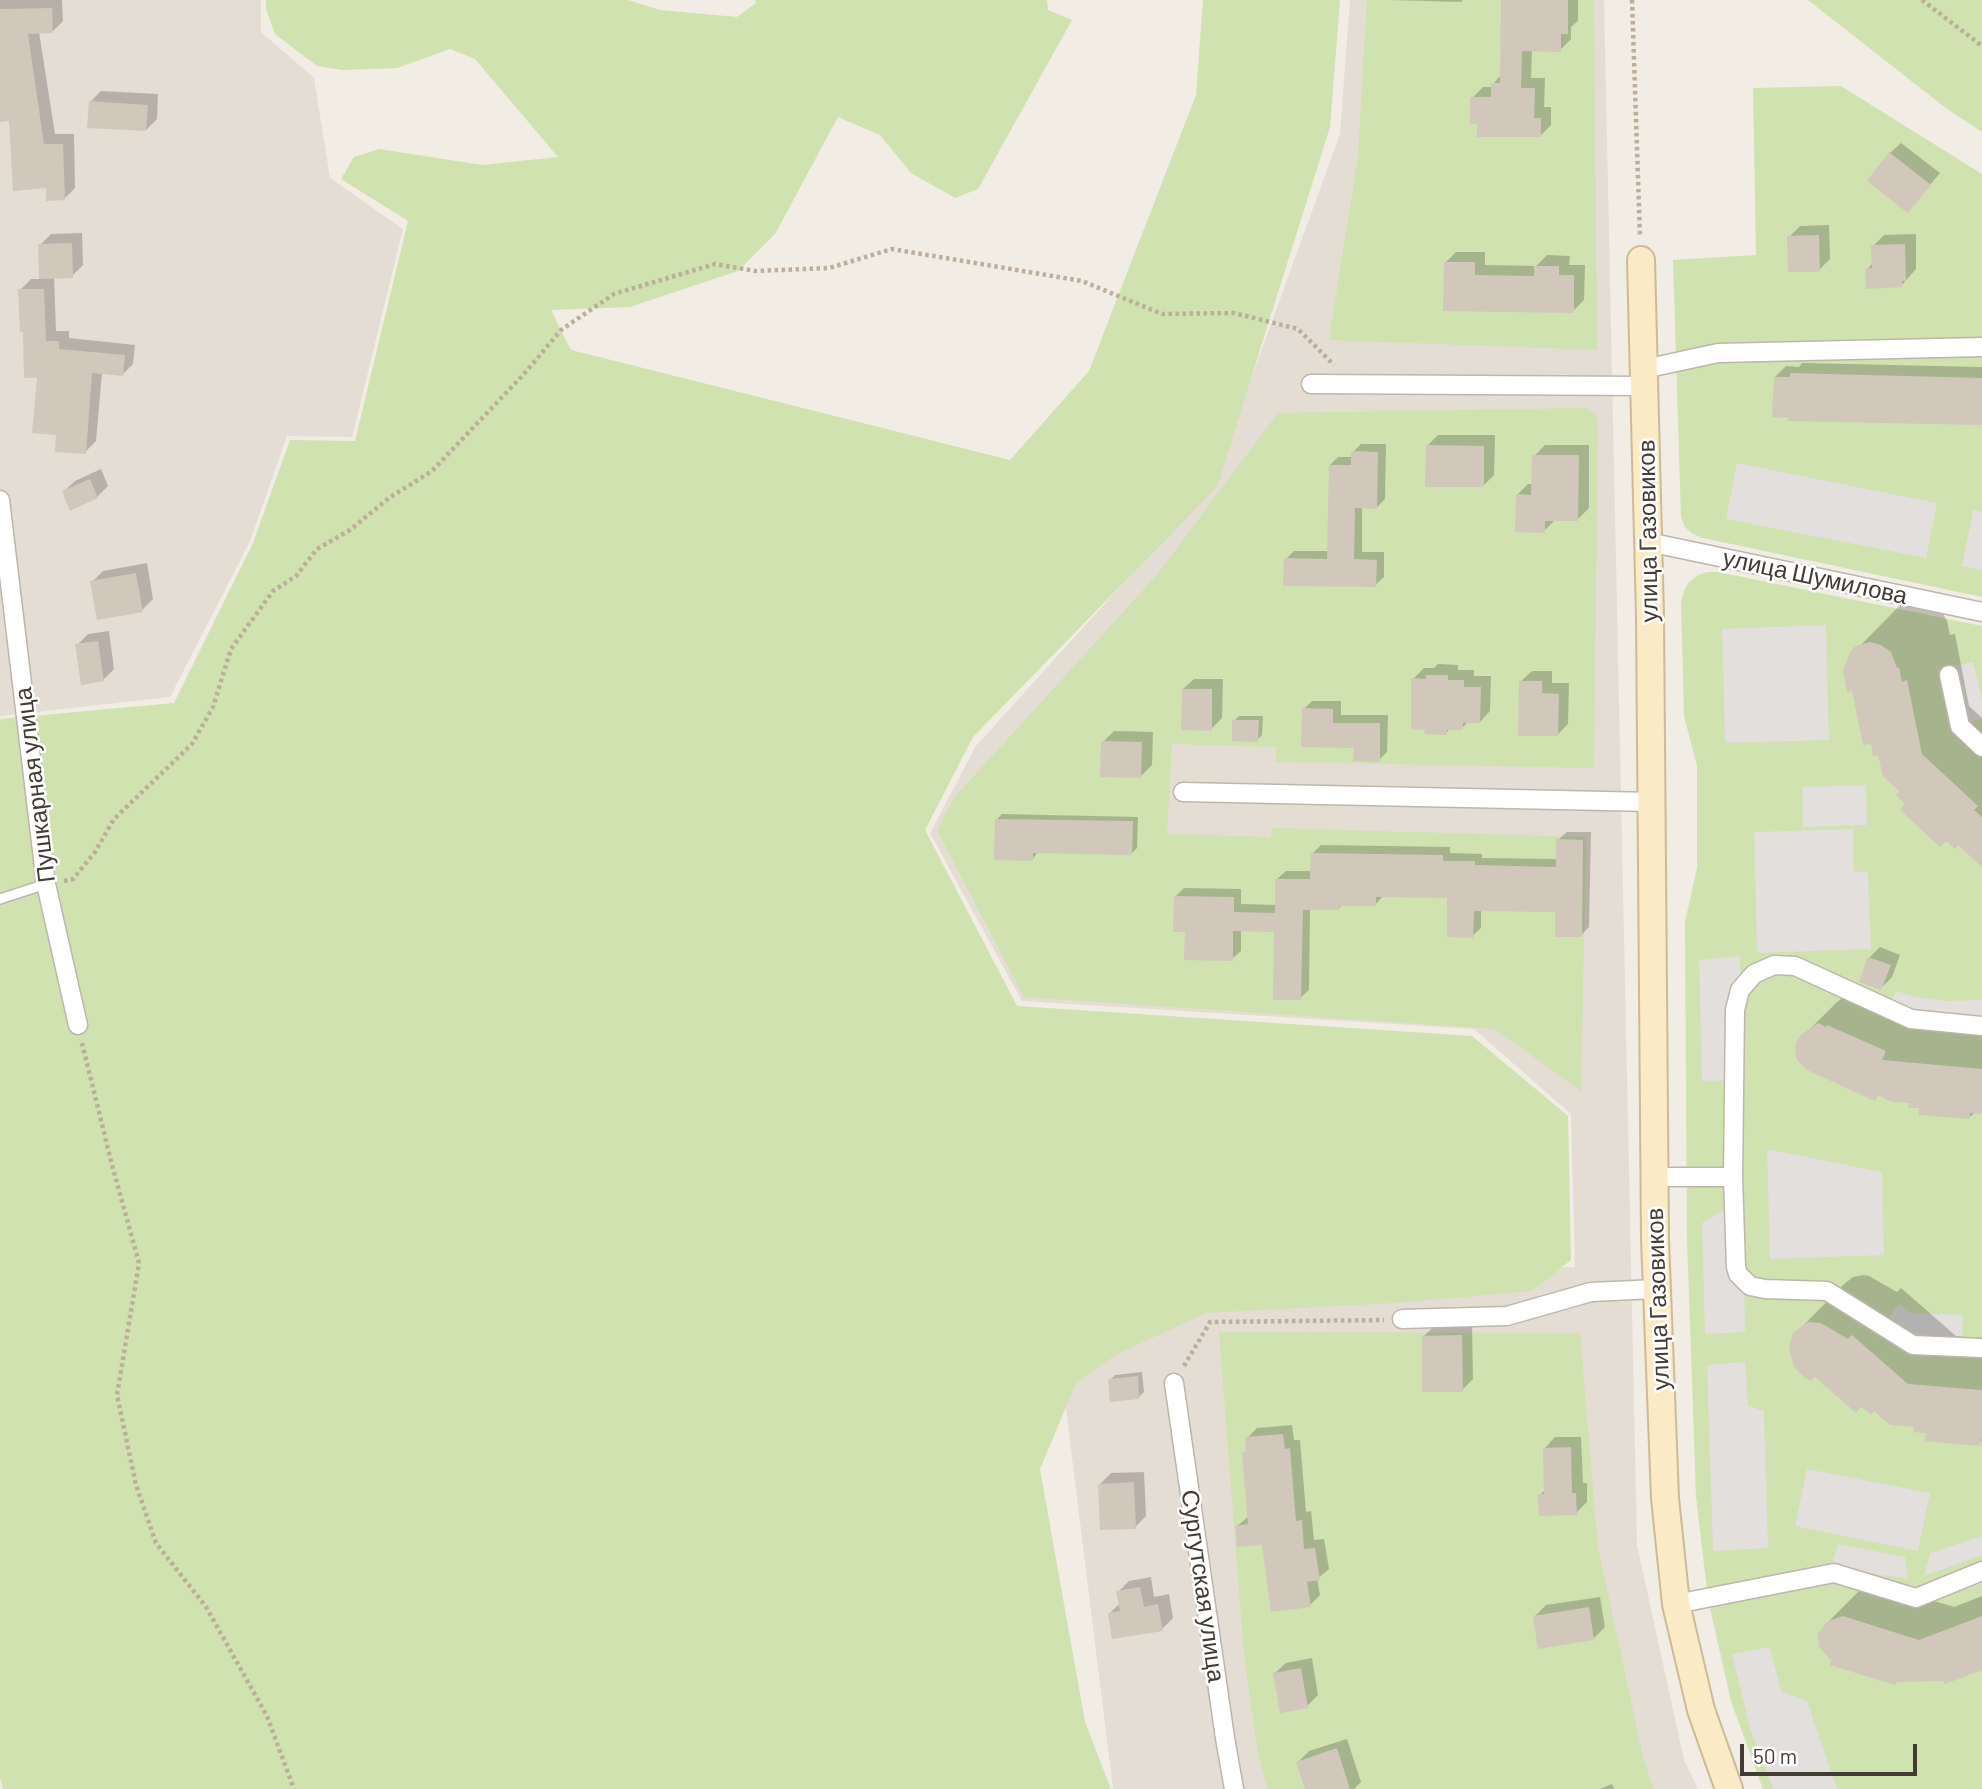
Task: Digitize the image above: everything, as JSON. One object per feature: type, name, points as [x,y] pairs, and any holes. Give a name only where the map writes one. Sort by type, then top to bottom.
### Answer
[{"type":"street","name":"улица Газовиков","points":[[1641,260],[1648,542],[1656,1289],[1665,1499],[1676,1604],[1701,1710],[1729,1789]]},
{"type":"street","points":[[1311,384],[1644,377],[1718,353],[1982,347]]},
{"type":"street","name":"Пушкарная улица","points":[[0,500],[46,884],[78,1025]]},
{"type":"street","name":"улица Шумилова","points":[[1648,542],[1982,612]]},
{"type":"street","points":[[1949,675],[1960,726],[1982,747]]},
{"type":"street","points":[[1183,792],[1651,802]]},
{"type":"street","points":[[1982,1026],[1911,1019],[1796,967],[1774,965],[1754,974],[1740,990],[1735,1010],[1733,1177],[1736,1267],[1738,1274],[1750,1286],[1765,1289],[1827,1290],[1913,1345],[1982,1348]]},
{"type":"street","points":[[1655,1177],[1733,1177]]},
{"type":"street","points":[[1402,1320],[1507,1316],[1591,1292],[1656,1289]]},
{"type":"street","name":"Сургутская улица","points":[[1174,1383],[1234,1789]]},
{"type":"street","points":[[1676,1604],[1834,1573],[1916,1598],[1982,1571]]},
{"type":"lane","points":[[0,899],[46,884]]},
{"type":"path","points":[[1632,0],[1641,260]]},
{"type":"path","points":[[1922,0],[1982,46]]},
{"type":"path","points":[[46,884],[73,879],[95,852],[114,819],[192,744],[214,707],[231,649],[273,591],[296,576],[317,549],[350,530],[389,498],[432,471],[524,374],[561,330],[614,293],[715,264],[755,271],[829,268],[892,248],[1082,281],[1162,314],[1234,313],[1298,329],[1354,384]]},
{"type":"path","points":[[78,1025],[139,1264],[117,1395],[136,1485],[156,1543],[205,1607],[267,1716],[294,1789]]},
{"type":"path","points":[[1174,1383],[1210,1321],[1402,1320]]},
{"type":"shaded area","points":[[0,0],[261,0],[261,32],[314,78],[330,178],[403,229],[352,437],[287,436],[250,541],[170,697],[0,716]]},
{"type":"shaded area","points":[[1350,0],[1604,0],[1637,1545],[1684,1760],[1698,1789],[1113,1789],[1051,1287],[1575,1267],[1571,1114],[1474,1029],[1022,1001],[930,833],[976,746],[1213,484],[1340,134]]},
{"type":"shaded area","points":[[1737,463],[1937,503],[1926,558],[1726,519]]},
{"type":"shaded area","points":[[1973,510],[1982,511],[1982,570],[1962,566]]},
{"type":"shaded area","points":[[1826,625],[1829,740],[1725,743],[1722,629]]},
{"type":"shaded area","points":[[1973,662],[1982,699],[1982,719],[1951,726],[1938,670]]},
{"type":"shaded area","points":[[1866,785],[1867,825],[1803,827],[1802,787]]},
{"type":"shaded area","points":[[1853,829],[1854,872],[1868,872],[1871,949],[1757,953],[1754,832]]},
{"type":"shaded area","points":[[1740,956],[1742,1080],[1702,1081],[1699,960]]},
{"type":"shaded area","points":[[1896,991],[1947,1001],[1982,1000],[1982,1035],[1908,1028],[1884,1017]]},
{"type":"shaded area","points":[[1767,1149],[1882,1172],[1884,1255],[1770,1259]]},
{"type":"shaded area","points":[[1743,1208],[1745,1332],[1705,1334],[1702,1223],[1722,1211]]},
{"type":"shaded area","points":[[1899,1304],[1911,1313],[1963,1315],[1961,1357],[1909,1353],[1878,1334]]},
{"type":"shaded area","points":[[1745,1362],[1748,1406],[1764,1411],[1768,1548],[1713,1551],[1707,1365]]},
{"type":"shaded area","points":[[1807,1469],[1930,1493],[1918,1551],[1795,1526]]},
{"type":"shaded area","points":[[1982,1536],[1982,1555],[1924,1576],[1930,1553]]},
{"type":"shaded area","points":[[1838,1544],[1905,1557],[1908,1579],[1831,1567]]},
{"type":"shaded area","points":[[1770,1647],[1781,1691],[1807,1701],[1837,1789],[1773,1789],[1750,1728],[1732,1654]]},
{"type":"green space","points":[[266,0],[628,0],[660,10],[737,17],[756,3],[755,0],[1047,0],[1048,10],[1072,20],[978,189],[955,198],[911,173],[880,135],[838,117],[775,234],[738,271],[630,307],[551,310],[571,350],[1010,460],[1089,371],[1196,95],[1203,0],[1340,0],[1330,127],[1217,487],[973,737],[925,830],[1017,1006],[1472,1036],[1568,1116],[1571,1260],[1532,1291],[1395,1303],[1206,1313],[1117,1354],[1076,1383],[1040,1469],[1085,1722],[1111,1789],[3,1789],[0,1778],[0,719],[174,703],[253,543],[290,440],[355,441],[408,221],[341,179],[354,157],[379,149],[482,165],[558,157],[475,59],[450,49],[397,68],[342,70],[317,66],[275,34],[266,9]]},
{"type":"green space","points":[[1367,0],[1594,0],[1597,350],[1329,340],[1358,156]]},
{"type":"green space","points":[[1808,0],[1982,0],[1982,132],[1947,109]]},
{"type":"green space","points":[[1841,86],[1982,174],[1982,597],[1703,538],[1685,527],[1681,517],[1673,260],[1756,255],[1753,88]]},
{"type":"green space","points":[[1586,408],[1598,418],[1594,768],[1275,762],[1277,747],[1172,744],[1167,834],[1271,837],[1272,828],[1586,837],[1581,1091],[1495,1029],[1024,997],[937,830],[953,799],[1157,575],[1278,413]]},
{"type":"green space","points":[[1708,572],[1982,626],[1982,1789],[1763,1789],[1731,1701],[1708,1599],[1696,1496],[1687,1238],[1685,922],[1697,868],[1697,766],[1684,716],[1681,601],[1689,582]]},
{"type":"green space","points":[[1219,1332],[1580,1333],[1598,1548],[1642,1752],[1653,1789],[1268,1789],[1258,1754],[1244,1655]]},
{"type":"building","points":[[1501,0],[1568,0],[1568,34],[1561,34],[1561,52],[1522,51],[1521,88],[1535,88],[1534,118],[1541,118],[1541,137],[1477,137],[1477,124],[1470,124],[1470,97],[1491,97],[1491,83],[1500,83]]},
{"type":"building","points":[[52,8],[53,33],[28,34],[44,144],[63,144],[65,200],[46,201],[46,188],[13,191],[9,121],[0,122],[0,9]]},
{"type":"building","points":[[89,101],[148,105],[146,131],[87,128]]},
{"type":"building","points":[[1889,152],[1931,185],[1908,213],[1867,181]]},
{"type":"building","points":[[1819,235],[1820,272],[1788,272],[1787,236]]},
{"type":"building","points":[[72,243],[73,278],[39,279],[38,244]]},
{"type":"building","points":[[1905,244],[1906,281],[1902,281],[1902,287],[1866,289],[1865,268],[1872,268],[1871,245]]},
{"type":"building","points":[[1444,262],[1475,262],[1475,275],[1534,276],[1534,266],[1559,266],[1559,275],[1574,275],[1574,313],[1443,311]]},
{"type":"building","points":[[18,289],[44,289],[46,341],[59,341],[59,349],[125,355],[123,376],[92,373],[86,454],[55,452],[56,435],[32,433],[37,378],[24,378]]},
{"type":"building","points":[[1790,373],[1982,378],[1982,425],[1788,421],[1789,418],[1772,417],[1774,377],[1790,377]]},
{"type":"building","points":[[1426,445],[1484,446],[1484,487],[1425,487]]},
{"type":"building","points":[[1351,451],[1378,452],[1377,509],[1355,508],[1354,559],[1377,560],[1376,587],[1283,586],[1284,558],[1327,559],[1329,465],[1351,465]]},
{"type":"building","points":[[1532,455],[1579,455],[1578,521],[1545,521],[1545,533],[1515,532],[1516,494],[1531,495]]},
{"type":"building","points":[[90,479],[98,498],[70,511],[62,491]]},
{"type":"building","points":[[136,573],[143,612],[97,620],[90,581]]},
{"type":"building","points":[[98,641],[104,681],[81,685],[75,644]]},
{"type":"building","points":[[1870,642],[1891,652],[1902,682],[1907,680],[1922,754],[1978,806],[1974,810],[1982,817],[1982,867],[1958,845],[1955,849],[1946,841],[1940,847],[1900,810],[1905,804],[1896,795],[1900,792],[1883,776],[1878,755],[1873,756],[1871,744],[1863,745],[1852,691],[1847,692],[1843,671],[1851,651],[1856,646]]},
{"type":"building","points":[[1426,675],[1448,675],[1448,680],[1464,680],[1464,687],[1481,687],[1480,723],[1463,723],[1463,730],[1447,730],[1447,735],[1424,734],[1425,730],[1411,729],[1411,678],[1426,679]]},
{"type":"building","points":[[1519,681],[1542,681],[1542,693],[1559,694],[1558,736],[1518,736]]},
{"type":"building","points":[[1182,689],[1212,689],[1212,731],[1181,730]]},
{"type":"building","points":[[1302,708],[1333,709],[1333,723],[1380,723],[1380,762],[1353,761],[1354,748],[1301,747]]},
{"type":"building","points":[[1232,720],[1259,720],[1258,742],[1232,741]]},
{"type":"building","points":[[1101,741],[1142,742],[1141,778],[1100,777]]},
{"type":"building","points":[[995,819],[1133,821],[1132,855],[1033,853],[1033,861],[994,860]]},
{"type":"building","points":[[1556,839],[1583,840],[1582,937],[1555,937],[1555,912],[1474,911],[1473,938],[1447,937],[1447,898],[1376,897],[1376,906],[1303,910],[1301,1000],[1273,1000],[1274,932],[1233,931],[1233,961],[1184,960],[1185,932],[1173,932],[1174,896],[1234,897],[1234,912],[1275,913],[1275,879],[1310,879],[1311,853],[1443,855],[1443,861],[1475,861],[1475,865],[1556,867]]},
{"type":"building","points":[[1868,957],[1891,965],[1881,990],[1859,982]]},
{"type":"building","points":[[1818,1023],[1886,1051],[1882,1060],[1982,1069],[1982,1114],[1970,1113],[1970,1119],[1919,1115],[1919,1108],[1908,1108],[1909,1103],[1892,1102],[1878,1095],[1875,1101],[1807,1070],[1796,1059],[1795,1045],[1801,1035]]},
{"type":"building","points":[[1808,1322],[1821,1323],[1848,1339],[1852,1335],[1908,1384],[1982,1390],[1980,1446],[1925,1441],[1926,1433],[1913,1432],[1914,1427],[1890,1425],[1874,1411],[1871,1415],[1861,1407],[1856,1413],[1815,1377],[1811,1381],[1804,1377],[1794,1367],[1789,1347],[1793,1333]]},
{"type":"building","points":[[1462,1335],[1463,1392],[1422,1392],[1422,1336]]},
{"type":"building","points":[[1138,1376],[1139,1399],[1110,1402],[1108,1379]]},
{"type":"building","points":[[1283,1434],[1285,1449],[1290,1448],[1296,1521],[1302,1520],[1304,1549],[1315,1548],[1320,1580],[1307,1582],[1311,1607],[1271,1612],[1262,1545],[1237,1547],[1235,1526],[1248,1524],[1242,1452],[1246,1452],[1245,1437]]},
{"type":"building","points":[[1571,1447],[1572,1493],[1576,1493],[1577,1515],[1539,1516],[1538,1494],[1544,1494],[1543,1448]]},
{"type":"building","points":[[1134,1482],[1136,1529],[1100,1530],[1098,1484]]},
{"type":"building","points":[[1140,1587],[1144,1607],[1158,1604],[1163,1631],[1112,1639],[1108,1613],[1120,1611],[1116,1591]]},
{"type":"building","points":[[1589,1607],[1594,1640],[1538,1649],[1533,1616]]},
{"type":"building","points":[[1843,1616],[1919,1640],[1982,1616],[1982,1670],[1945,1684],[1944,1681],[1896,1682],[1895,1685],[1830,1665],[1831,1660],[1819,1647],[1818,1633],[1828,1621]]},
{"type":"building","points":[[1301,1668],[1308,1708],[1280,1713],[1273,1673]]},
{"type":"building","points":[[1337,1748],[1350,1789],[1305,1789],[1296,1762]]}]
